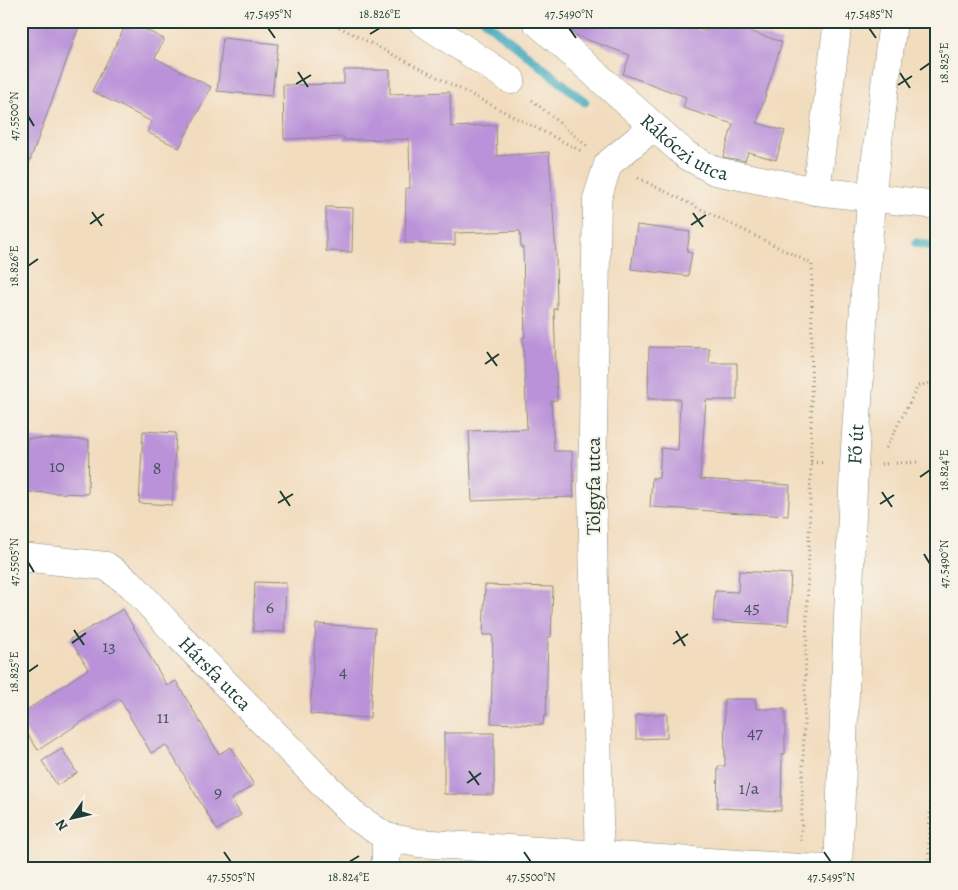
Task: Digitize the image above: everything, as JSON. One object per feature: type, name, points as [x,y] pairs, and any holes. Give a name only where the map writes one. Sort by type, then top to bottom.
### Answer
[{"type":"street","points":[[422,21],[511,80]]},
{"type":"street","name":"Rákóczi utca","points":[[536,21],[686,155],[715,171],[816,191],[936,205]]},
{"type":"street","points":[[816,191],[838,21]]},
{"type":"street","name":"Fő út","points":[[836,869],[854,474],[871,198],[893,21]]},
{"type":"street","points":[[608,164],[653,127]]},
{"type":"street","name":"Tölgyfa utca","points":[[601,861],[592,488],[597,199],[608,164]]},
{"type":"street","name":"Hársfa utca","points":[[21,557],[106,566],[132,585],[178,635],[355,816],[386,837],[418,843],[601,861],[836,869]]},
{"type":"street","points":[[386,837],[386,869]]},
{"type":"path","points":[[339,27],[558,140],[812,264],[811,462],[800,868]]},
{"type":"path","points":[[511,80],[550,117],[608,164]]},
{"type":"path","points":[[921,462],[878,464],[918,386],[937,381]]},
{"type":"path","points":[[928,869],[937,647]]},
{"type":"building","points":[[21,21],[81,21],[24,177],[21,177]]},
{"type":"building","points":[[128,21],[164,39],[155,58],[211,87],[179,148],[147,132],[152,122],[92,91]]},
{"type":"building","points":[[560,21],[676,21],[706,32],[709,21],[719,21],[782,42],[757,123],[785,131],[776,160],[748,152],[745,161],[723,157],[733,124],[683,108],[686,97],[623,74],[630,55],[577,36]]},
{"type":"building","points":[[223,38],[278,44],[272,96],[217,91]]},
{"type":"building","points":[[344,70],[390,70],[390,94],[450,92],[451,127],[496,125],[497,156],[549,152],[556,255],[557,309],[554,309],[557,400],[551,401],[554,451],[572,451],[574,497],[472,501],[469,431],[527,429],[523,337],[525,337],[523,247],[521,248],[520,231],[455,233],[455,245],[405,243],[406,188],[410,188],[409,139],[344,140],[344,137],[284,139],[283,85],[344,84]]},
{"type":"building","points":[[326,207],[353,208],[352,252],[326,251]]},
{"type":"building","points":[[637,225],[690,232],[687,252],[692,253],[688,276],[631,269]]},
{"type":"building","points":[[649,347],[709,348],[709,363],[737,363],[737,400],[706,400],[700,479],[790,485],[788,516],[650,507],[652,478],[659,478],[661,448],[678,450],[680,399],[648,399]]},
{"type":"building","points":[[143,431],[176,433],[172,505],[139,503]]},
{"type":"building","points":[[27,438],[89,440],[88,494],[26,492]]},
{"type":"building","points":[[739,571],[791,574],[788,625],[713,621],[715,591],[738,592]]},
{"type":"building","points":[[255,582],[286,583],[284,632],[253,631]]},
{"type":"building","points":[[485,585],[553,587],[551,637],[548,637],[546,716],[544,716],[543,725],[491,723],[493,635],[483,635]]},
{"type":"building","points":[[123,609],[167,686],[176,681],[219,754],[231,747],[254,785],[231,799],[241,815],[217,830],[166,745],[151,753],[119,698],[38,750],[21,724],[21,714],[88,669],[70,639]]},
{"type":"building","points":[[316,624],[375,628],[370,718],[310,714]]},
{"type":"building","points":[[724,699],[755,699],[756,709],[785,709],[785,754],[782,754],[781,811],[717,808],[718,766],[725,766]]},
{"type":"building","points":[[667,714],[667,738],[636,739],[636,715]]},
{"type":"building","points":[[444,733],[494,733],[494,795],[444,794]]},
{"type":"building","points":[[62,749],[77,773],[57,785],[42,761]]},
{"type":"waterway","points":[[485,21],[585,102]]},
{"type":"waterway","points":[[916,243],[937,247]]}]
